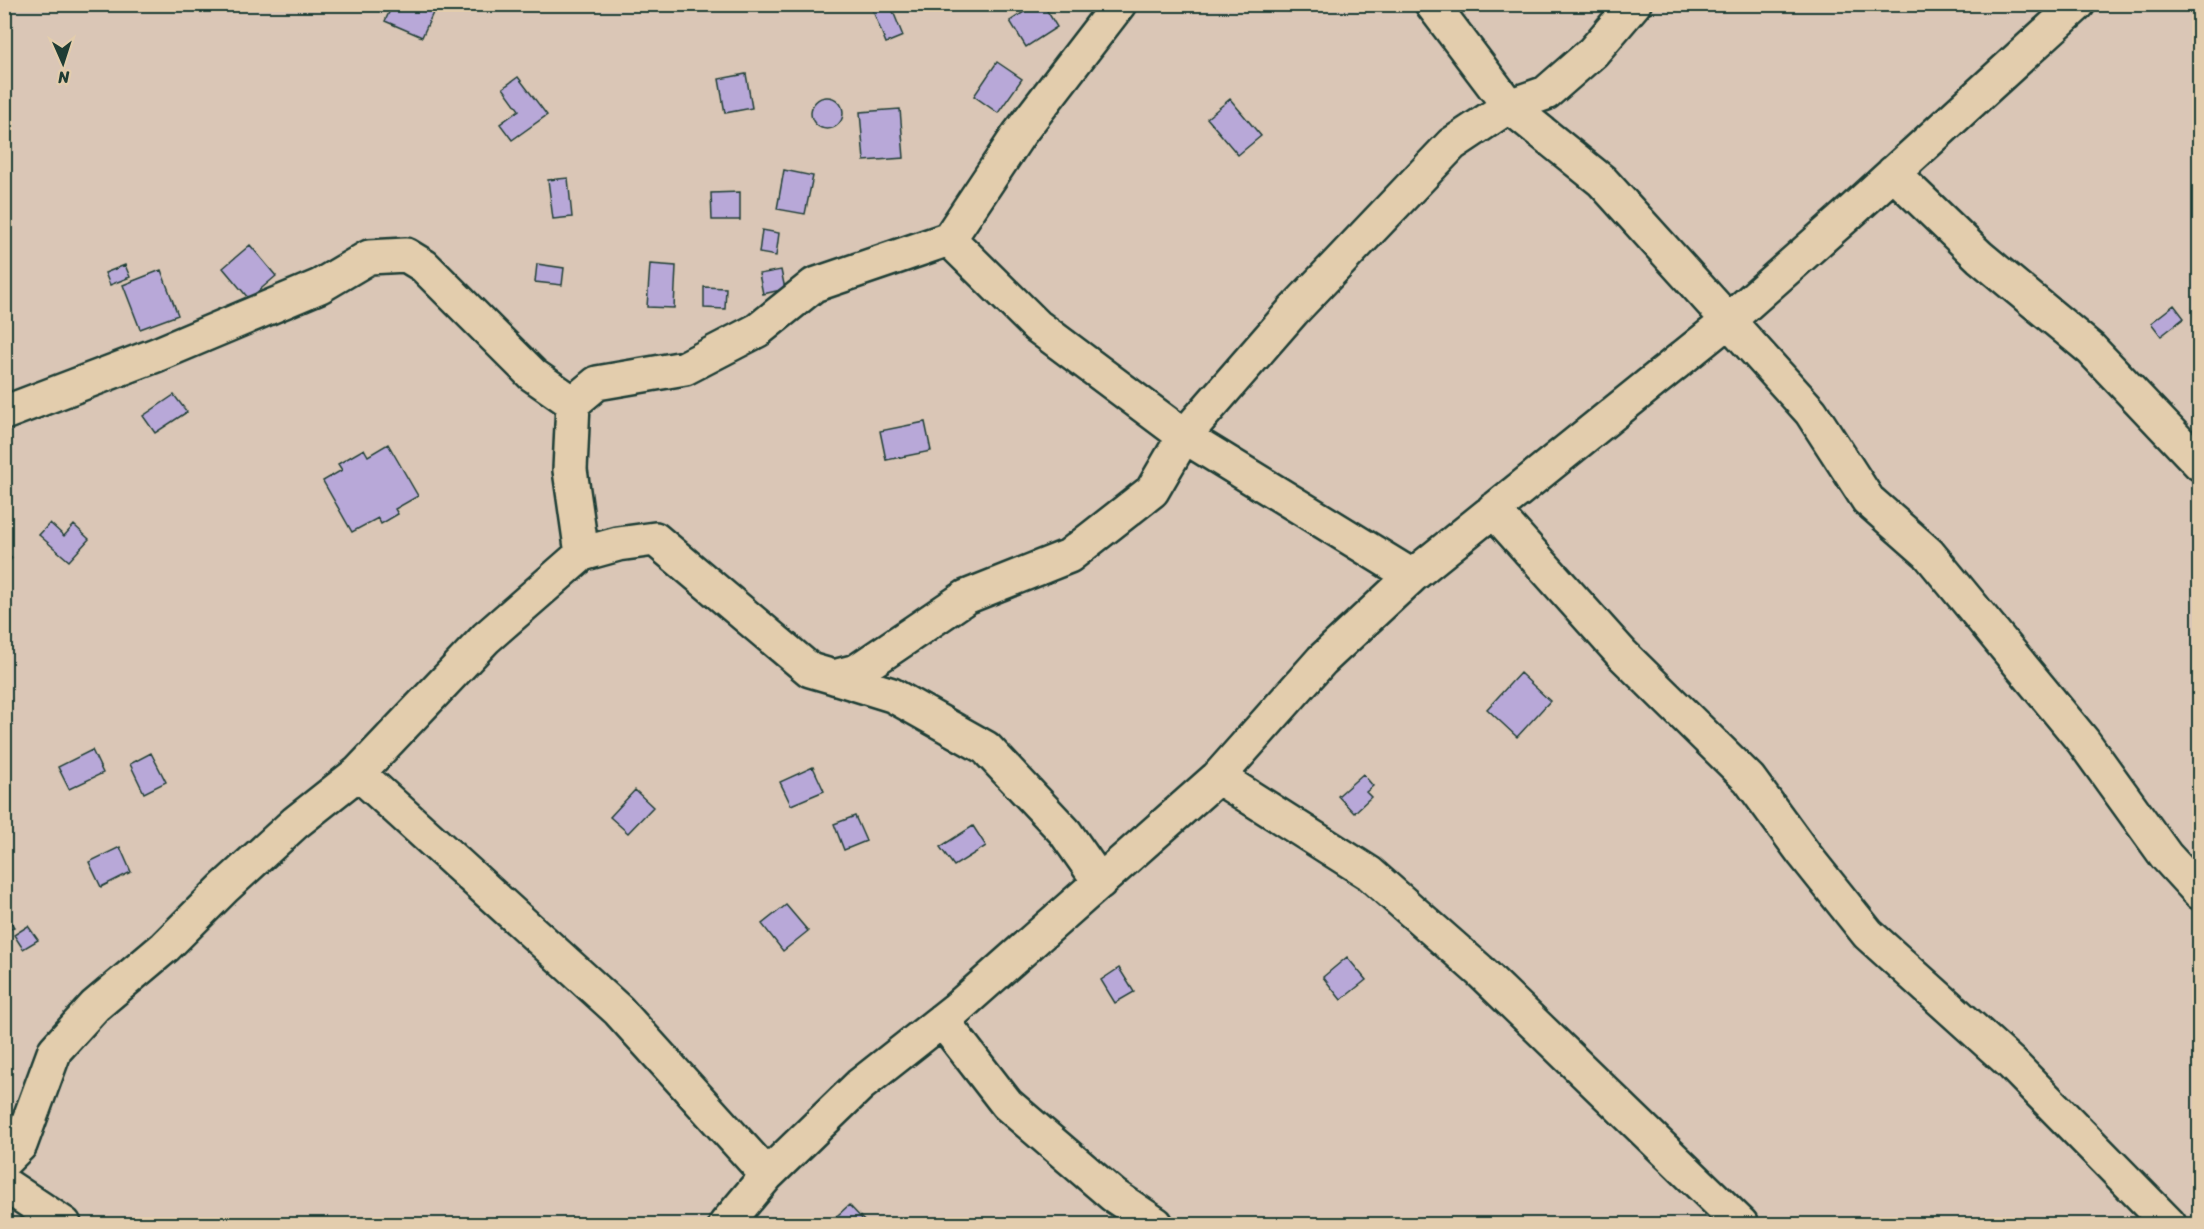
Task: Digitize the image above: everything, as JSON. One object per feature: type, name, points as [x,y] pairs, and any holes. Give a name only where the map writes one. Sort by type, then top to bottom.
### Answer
[{"type":"street","points":[[582,554],[570,470],[573,403],[597,383],[685,368],[758,330],[814,285],[949,239],[1019,134],[1119,4]]},
{"type":"street","points":[[1432,4],[1509,106],[1602,181],[1810,412],[1868,500],[1928,553],[2003,642],[2083,741],[2166,856],[2199,893]]},
{"type":"street","points":[[834,677],[857,671],[966,597],[1070,556],[1152,490],[1184,436],[1293,311],[1452,144],[1509,106],[1546,93],[1593,52],[1634,4]]},
{"type":"street","points":[[726,1224],[767,1175],[860,1085],[942,1020],[1218,777],[1322,660],[1412,576],[1728,321],[2078,4]]},
{"type":"street","points":[[1893,173],[1980,257],[2091,349],[2199,464]]},
{"type":"street","points":[[949,239],[1037,326],[1184,436],[1412,576]]},
{"type":"street","points":[[4,413],[156,355],[320,286],[369,257],[406,255],[424,266],[533,375],[573,403]]},
{"type":"street","points":[[1493,510],[1622,654],[1749,779],[1804,854],[1868,934],[2012,1064],[2169,1224]]},
{"type":"street","points":[[4,1161],[20,1145],[55,1050],[95,1006],[165,947],[224,888],[295,824],[358,773],[486,638],[582,554],[618,544],[655,539],[810,670],[892,695],[986,748],[1065,832],[1100,882]]},
{"type":"street","points":[[358,773],[618,1010],[767,1175]]},
{"type":"street","points":[[1218,777],[1369,873],[1479,970],[1741,1224]]},
{"type":"street","points":[[942,1020],[1007,1104],[1113,1195],[1156,1224]]},
{"type":"street","points":[[4,1185],[64,1224]]},
{"type":"building","points":[[383,4],[437,4],[422,37],[385,21],[391,8]]},
{"type":"building","points":[[890,4],[903,36],[886,43],[871,6]]},
{"type":"building","points":[[1036,4],[1043,4],[1057,27],[1026,47],[1010,21]]},
{"type":"building","points":[[997,62],[1022,79],[998,113],[974,96]]},
{"type":"building","points":[[746,74],[752,108],[725,113],[719,79]]},
{"type":"building","points":[[518,77],[547,115],[512,140],[500,124],[519,110],[503,88]]},
{"type":"building","points":[[827,97],[838,102],[843,113],[838,124],[827,129],[816,124],[811,113],[816,102]]},
{"type":"building","points":[[1230,99],[1261,136],[1238,155],[1207,118]]},
{"type":"building","points":[[900,109],[904,158],[864,161],[860,112]]},
{"type":"building","points":[[784,170],[813,176],[805,214],[777,209]]},
{"type":"building","points":[[568,178],[572,217],[553,219],[548,180]]},
{"type":"building","points":[[740,192],[740,220],[712,220],[711,193]]},
{"type":"building","points":[[762,230],[779,233],[776,256],[759,253]]},
{"type":"building","points":[[250,245],[276,276],[249,299],[223,268]]},
{"type":"building","points":[[537,264],[564,268],[562,285],[535,282]]},
{"type":"building","points":[[650,264],[676,266],[674,308],[647,307]]},
{"type":"building","points":[[125,265],[130,277],[110,285],[105,273]]},
{"type":"building","points":[[161,270],[178,315],[140,329],[123,285]]},
{"type":"building","points":[[781,270],[785,289],[763,294],[759,274]]},
{"type":"building","points":[[704,287],[726,288],[725,309],[704,308]]},
{"type":"building","points":[[2174,305],[2184,318],[2161,336],[2151,323]]},
{"type":"building","points":[[174,395],[187,412],[155,433],[143,416]]},
{"type":"building","points":[[925,422],[931,451],[886,460],[880,431]]},
{"type":"building","points":[[388,444],[418,496],[395,509],[398,514],[381,524],[378,518],[352,532],[323,481],[342,470],[338,464],[364,449],[368,456]]},
{"type":"building","points":[[50,523],[64,536],[74,525],[89,539],[69,561],[39,535]]},
{"type":"building","points":[[4,552],[12,558],[4,568]]},
{"type":"building","points":[[1520,673],[1550,701],[1517,737],[1487,709]]},
{"type":"building","points":[[92,750],[103,773],[69,789],[58,767]]},
{"type":"building","points":[[151,753],[166,782],[144,793],[130,764]]},
{"type":"building","points":[[813,767],[824,791],[791,805],[780,782]]},
{"type":"building","points":[[1363,774],[1373,786],[1366,792],[1371,797],[1354,813],[1338,796]]},
{"type":"building","points":[[635,790],[653,807],[628,833],[610,817]]},
{"type":"building","points":[[855,816],[866,841],[844,850],[834,824]]},
{"type":"building","points":[[973,826],[986,846],[954,866],[940,847]]},
{"type":"building","points":[[120,847],[131,872],[101,887],[89,862]]},
{"type":"building","points":[[786,905],[808,931],[783,951],[762,924]]},
{"type":"building","points":[[4,912],[14,927],[4,933]]},
{"type":"building","points":[[28,926],[38,940],[23,949],[14,935]]},
{"type":"building","points":[[1347,957],[1366,980],[1341,1000],[1323,977]]},
{"type":"building","points":[[1119,968],[1134,992],[1115,1003],[1101,980]]},
{"type":"building","points":[[849,1205],[867,1224],[828,1224]]}]
